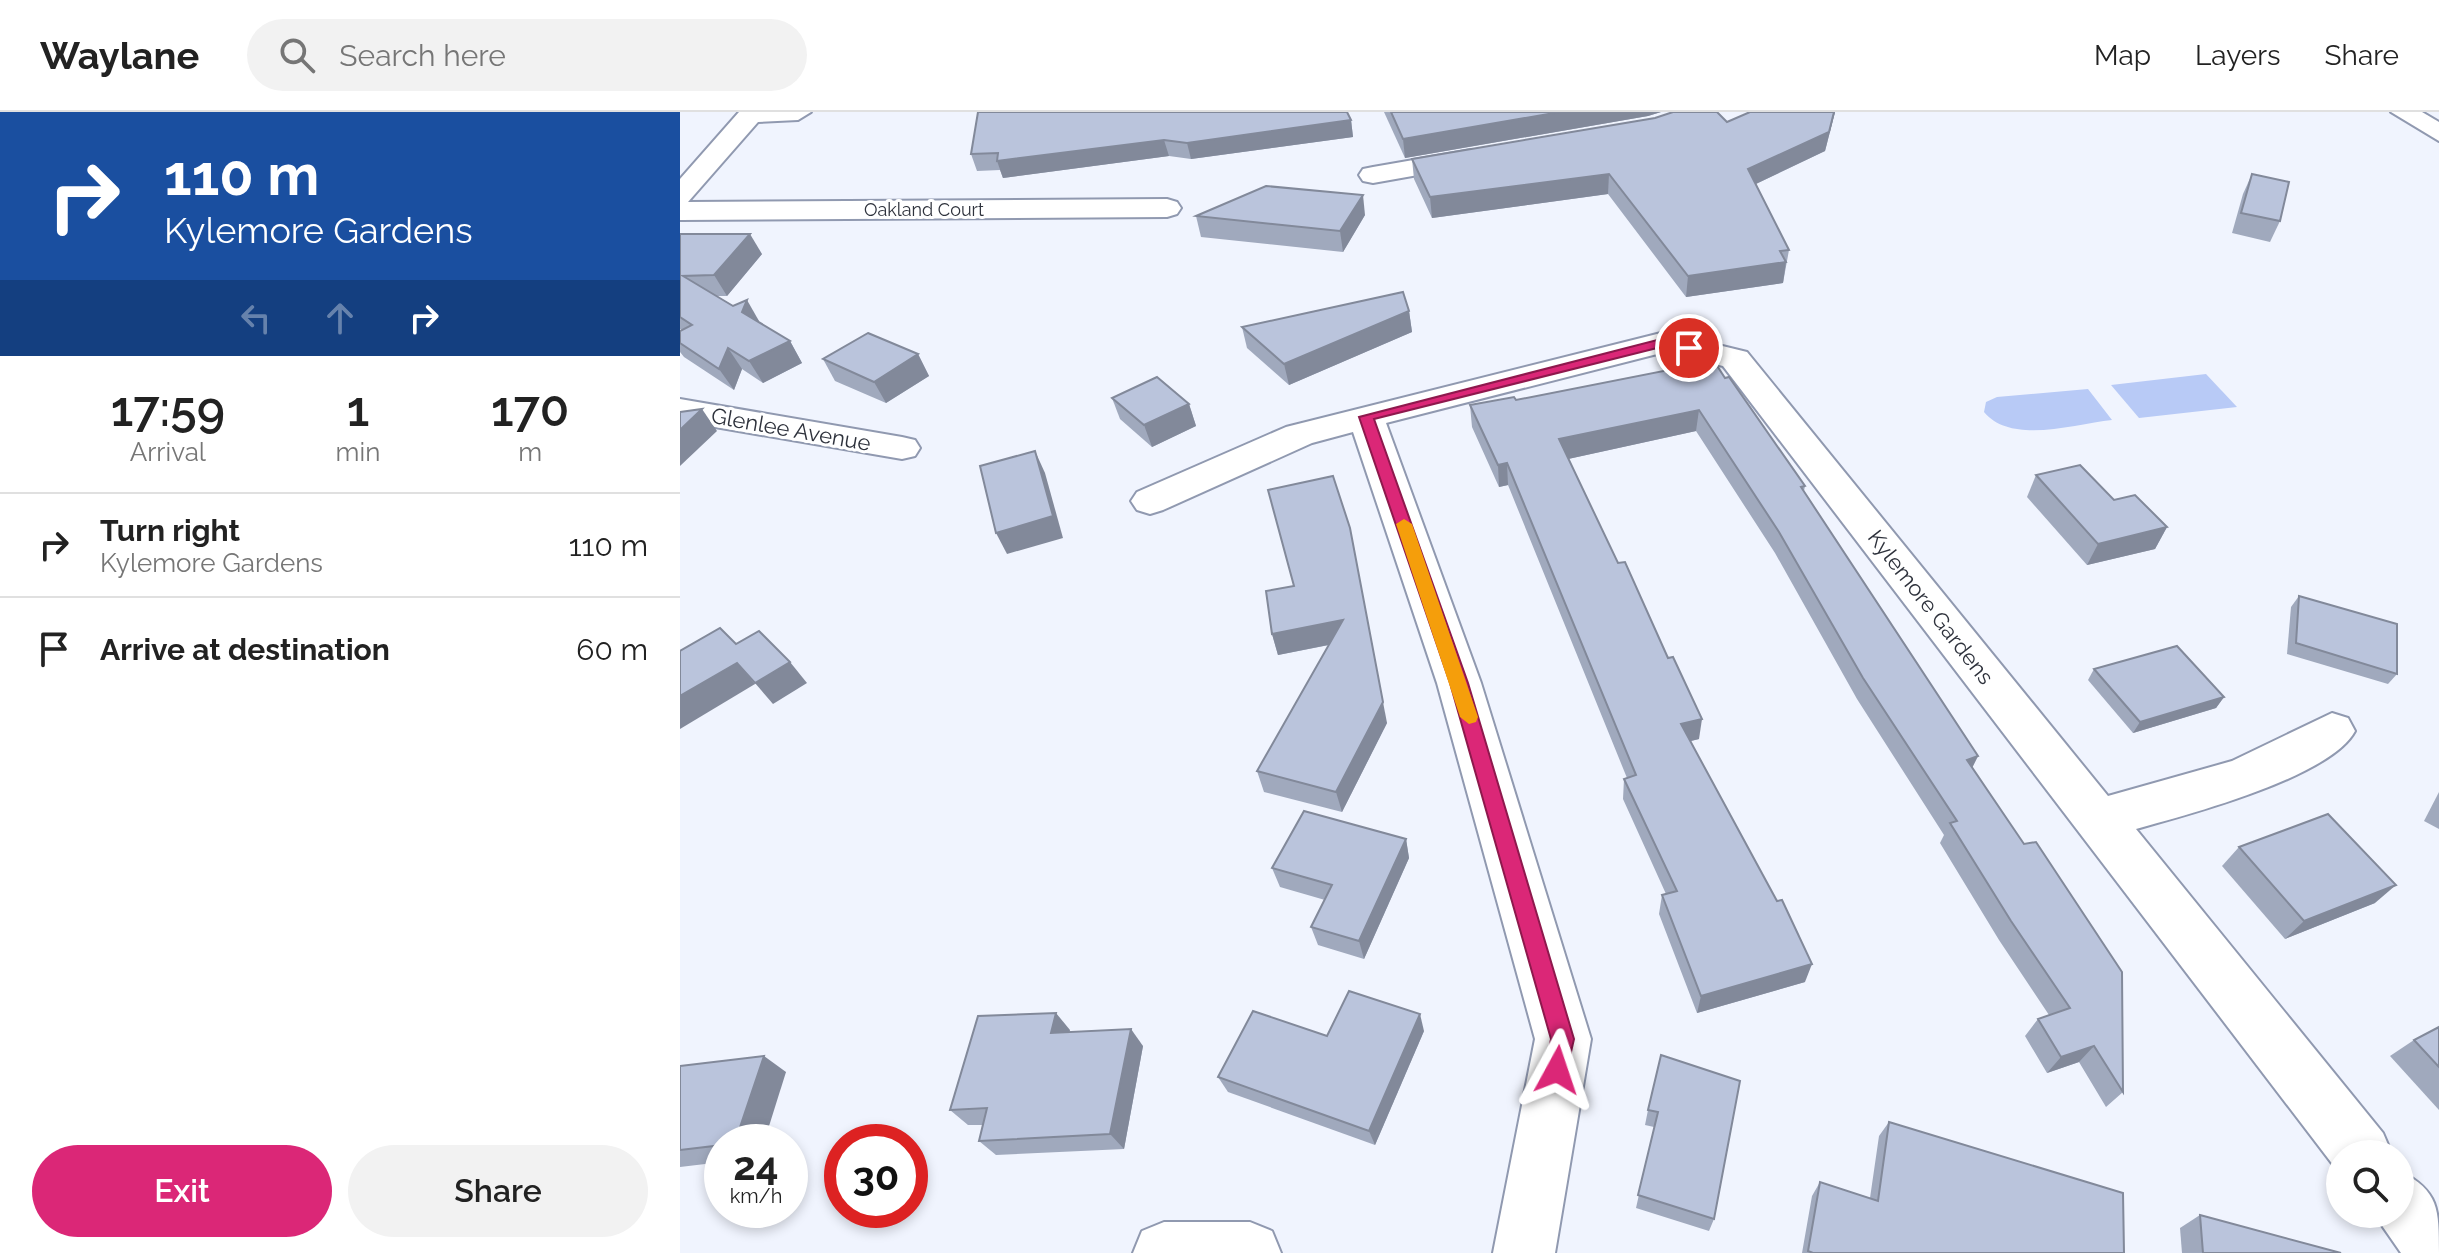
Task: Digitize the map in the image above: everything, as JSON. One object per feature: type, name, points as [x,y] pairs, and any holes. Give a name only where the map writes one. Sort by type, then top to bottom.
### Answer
[{"type":"main road","points":[[680,196],[752,114],[798,112]]},
{"type":"main road","points":[[2404,112],[2439,133]]},
{"type":"main road","points":[[1373,175],[1498,153]]},
{"type":"main road","name":"Oakland Court","points":[[680,211],[1167,208]]},
{"type":"main road","name":"Kylemore Gardens","points":[[1150,501],[1299,435],[1665,342],[1735,359],[2351,1140]]},
{"type":"main road","name":"Glenlee Avenue","points":[[680,410],[902,448]]},
{"type":"main road","points":[[1366,417],[1459,683],[1563,1039],[1524,1253]]},
{"type":"main road","points":[[2098,819],[2242,780],[2306,749],[2332,731]]},
{"type":"main road","points":[[2414,1220],[2439,1251]]},
{"type":"main road","points":[[1164,1253],[1250,1253]]},
{"type":"shaded area","points":[[2206,374],[2237,407],[2139,418],[2111,385]]},
{"type":"shaded area","points":[[2088,389],[2112,420],[2027,430],[2010,428],[1984,412],[1986,402],[1997,397]]},
{"type":"building","points":[[978,112],[1347,112],[1351,120],[1187,143],[1164,140],[997,161],[998,153],[971,154]]},
{"type":"building","points":[[1391,112],[1560,112],[1403,139]]},
{"type":"building","points":[[1673,112],[1717,112],[1727,122],[1750,112],[1834,112],[1829,132],[1748,169],[1789,250],[1780,251],[1786,262],[1688,276],[1609,174],[1430,197],[1412,159],[1655,118]]},
{"type":"building","points":[[2252,174],[2289,182],[2280,221],[2241,213]]},
{"type":"building","points":[[1266,186],[1363,195],[1340,231],[1196,216]]},
{"type":"building","points":[[680,234],[750,234],[714,275],[683,276],[733,306],[747,300],[742,312],[790,341],[749,361],[728,348],[719,369],[680,343],[680,331],[692,325],[680,317]]},
{"type":"building","points":[[1403,292],[1409,311],[1284,364],[1242,327]]},
{"type":"building","points":[[868,333],[918,354],[874,382],[823,359]]},
{"type":"building","points":[[1714,361],[1725,378],[1729,377],[1805,486],[1801,487],[1978,756],[1967,760],[2024,844],[2036,842],[2122,972],[2123,1092],[2094,1046],[2061,1057],[2038,1019],[2070,1008],[1950,823],[1957,821],[1863,678],[1779,532],[1699,410],[1559,439],[1618,563],[1625,562],[1668,658],[1673,657],[1702,719],[1681,724],[1777,901],[1782,900],[1812,964],[1701,996],[1662,895],[1677,891],[1624,779],[1636,775],[1507,463],[1498,465],[1470,405],[1514,397],[1516,400]]},
{"type":"building","points":[[1157,377],[1189,404],[1144,425],[1112,398]]},
{"type":"building","points":[[702,409],[680,430],[680,412]]},
{"type":"building","points":[[1035,451],[1053,516],[996,533],[980,466]]},
{"type":"building","points":[[2080,465],[2114,500],[2135,495],[2167,527],[2098,544],[2036,475]]},
{"type":"building","points":[[1333,476],[1350,528],[1383,702],[1336,792],[1257,771],[1343,620],[1272,634],[1266,591],[1294,586],[1268,490]]},
{"type":"building","points":[[2299,596],[2397,624],[2397,674],[2296,643]]},
{"type":"building","points":[[720,628],[736,644],[759,631],[790,662],[755,683],[737,663],[680,696],[680,651]]},
{"type":"building","points":[[2177,646],[2224,697],[2140,722],[2094,669]]},
{"type":"building","points":[[1304,811],[1406,839],[1359,941],[1311,927],[1332,885],[1272,868]]},
{"type":"building","points":[[2328,814],[2396,885],[2304,921],[2239,847]]},
{"type":"building","points":[[1349,991],[1420,1014],[1369,1131],[1218,1077],[1253,1011],[1327,1036]]},
{"type":"building","points":[[1056,1013],[1051,1033],[1131,1029],[1110,1134],[979,1141],[987,1108],[950,1110],[978,1016]]},
{"type":"building","points":[[2439,1027],[2439,1067],[2414,1040]]},
{"type":"building","points":[[1661,1055],[1740,1081],[1714,1219],[1638,1195],[1658,1112],[1648,1110]]},
{"type":"building","points":[[764,1056],[741,1124],[704,1124],[704,1147],[680,1150],[680,1066]]},
{"type":"building","points":[[1889,1122],[2123,1193],[2124,1253],[1808,1251],[1820,1182],[1878,1201]]},
{"type":"building","points":[[2200,1215],[2341,1253],[2203,1253]]},
{"type":"slow traffic","points":[[1404,524],[1469,717]]},
{"type":"route","points":[[1557,1070],[1563,1039],[1459,683],[1366,417],[1665,342],[1689,348]]}]
